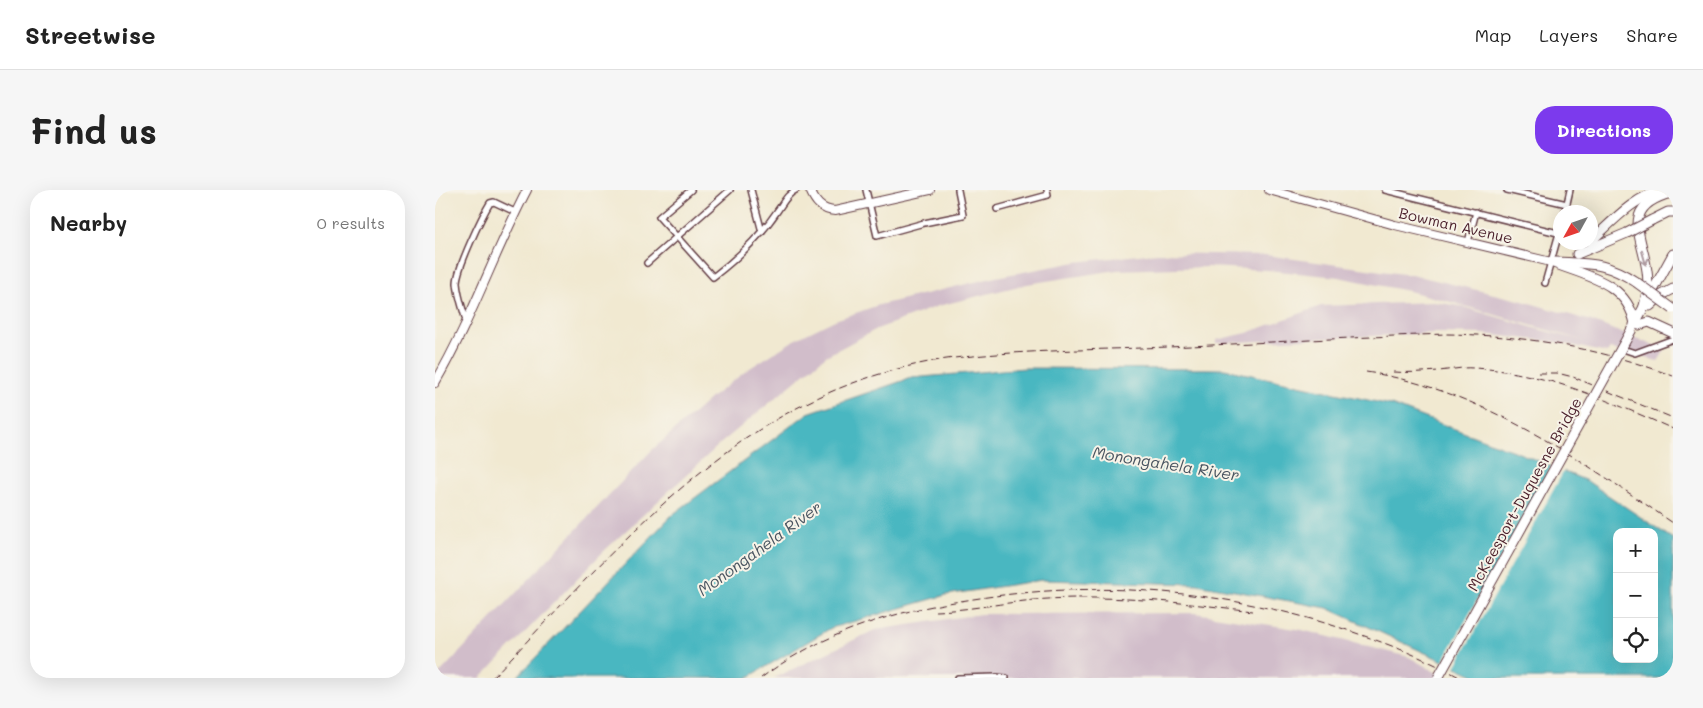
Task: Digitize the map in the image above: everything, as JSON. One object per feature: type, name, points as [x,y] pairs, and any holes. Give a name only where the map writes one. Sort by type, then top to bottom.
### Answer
[{"type":"main road","points":[[435,383],[452,353],[515,212],[527,190]]},
{"type":"main road","points":[[810,190],[818,205],[829,211],[842,211],[920,191],[931,190]]},
{"type":"main road","name":"Bowman Avenue","points":[[1269,190],[1395,225],[1551,262]]},
{"type":"main road","points":[[1598,235],[1627,209],[1646,196],[1657,192],[1672,193]]},
{"type":"main road","points":[[1647,306],[1649,285],[1638,236],[1638,222],[1649,202],[1659,196],[1672,193]]},
{"type":"main road","points":[[1551,262],[1577,254],[1668,212],[1673,212]]},
{"type":"main road","points":[[1577,254],[1581,250]]},
{"type":"main road","points":[[1647,306],[1673,254]]},
{"type":"main road","points":[[1551,262],[1611,286],[1629,303],[1633,311],[1635,327]]},
{"type":"main road","points":[[1551,262],[1593,264],[1609,268],[1636,282],[1673,309]]},
{"type":"main road","points":[[1635,327],[1673,263]]},
{"type":"main road","points":[[1647,306],[1673,289]]},
{"type":"main road","points":[[1635,327],[1649,322],[1673,333]]},
{"type":"main road","name":"McKeesport-Duquesne Bridge","points":[[1438,678],[1635,327]]},
{"type":"main road","name":"McKeesport-Duquesne Bridge","points":[[1442,678],[1635,327]]},
{"type":"street","points":[[691,190],[659,217],[713,277],[734,260],[762,232],[792,191],[796,190]]},
{"type":"street","points":[[647,262],[677,238],[730,190]]},
{"type":"street","points":[[751,190],[762,232]]},
{"type":"street","points":[[866,190],[877,236],[963,215],[958,190]]},
{"type":"street","points":[[1385,190],[1553,232]]},
{"type":"street","points":[[1507,190],[1567,204],[1570,190]]},
{"type":"street","points":[[997,209],[1048,193]]},
{"type":"street","points":[[466,321],[457,281],[467,253],[490,203],[493,202],[515,212]]},
{"type":"street","points":[[1468,242],[1476,212]]},
{"type":"street","points":[[1545,283],[1554,250]]},
{"type":"street","points":[[1623,349],[1635,353],[1673,339]]},
{"type":"street","points":[[958,678],[997,676],[1006,678]]},
{"type":"shaded area","points":[[1157,253],[1265,255],[1418,276],[1519,300],[1591,321],[1665,350],[1658,361],[1610,349],[1607,353],[1557,342],[1484,334],[1436,333],[1216,343],[1216,340],[1247,333],[1321,306],[1434,302],[1460,306],[1585,341],[1413,292],[1338,277],[1267,270],[1208,267],[1117,270],[1027,284],[938,306],[877,329],[826,356],[721,443],[604,551],[481,678],[435,678],[651,451],[712,397],[750,368],[796,339],[835,320],[879,305],[996,277],[1076,262]]},
{"type":"shaded area","points":[[1195,613],[1302,630],[1409,657],[1446,678],[774,678],[875,630],[981,614]]},
{"type":"water","name":"Monongahela River","points":[[1025,368],[1224,369],[1391,405],[1587,481],[1657,528],[1613,528],[1613,663],[1658,663],[1658,529],[1673,539],[1673,678],[1480,678],[1327,608],[1197,584],[1042,580],[946,595],[831,628],[747,678],[516,678],[672,515],[808,413],[911,378]]},
{"type":"pier","points":[[1553,464],[1565,469],[1454,669],[1442,663]]},
{"type":"railway","points":[[492,678],[624,541],[695,476],[733,448],[793,410],[837,389],[883,373],[954,358],[1007,353],[1447,334],[1505,337],[1561,345],[1618,358],[1673,376]]},
{"type":"railway","points":[[1393,372],[1428,372],[1469,368],[1499,370],[1525,375],[1576,389],[1673,429]]},
{"type":"railway","points":[[1366,372],[1408,381],[1449,394],[1489,410],[1565,452],[1673,523]]},
{"type":"railway","points":[[1538,373],[1557,373],[1573,377],[1673,418]]},
{"type":"railway","points":[[761,678],[784,662],[833,636],[912,610],[967,600],[1065,590],[1161,592],[1256,605],[1350,631],[1393,646],[1461,678]]},
{"type":"railway","points":[[935,611],[1034,600],[1074,598],[1151,601],[1253,611]]}]
